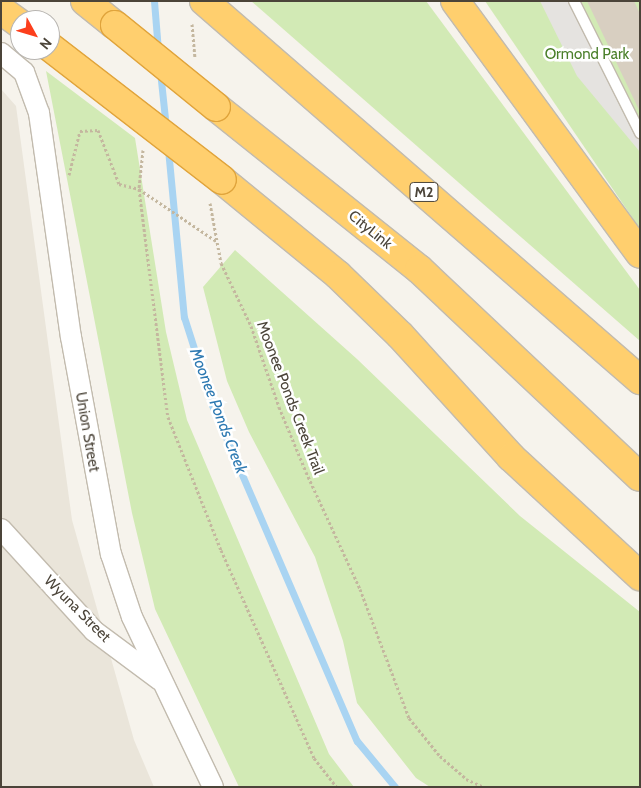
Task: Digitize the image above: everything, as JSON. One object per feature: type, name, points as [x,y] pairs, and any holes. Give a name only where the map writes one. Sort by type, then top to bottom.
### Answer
[{"type":"highway","name":"CityLink","points":[[86,1],[419,269],[640,477]]},
{"type":"highway","points":[[455,1],[640,254]]},
{"type":"highway","name":"M2","points":[[201,9],[640,380]]},
{"type":"highway","points":[[60,56],[216,189],[338,275],[400,335],[512,457],[640,576]]},
{"type":"street","name":"Union Street","points":[[9,58],[31,83],[40,113],[48,187],[101,512],[122,590],[161,680],[213,787]]},
{"type":"street","name":"Wyuna Street","points":[[1,529],[94,630],[161,680]]},
{"type":"lane","points":[[574,1],[640,133]]},
{"type":"path","points":[[195,60],[201,9]]},
{"type":"path","points":[[48,187],[72,173],[80,131],[98,130],[119,184],[139,189],[216,241]]},
{"type":"path","points":[[139,189],[168,418],[222,550],[314,758],[337,787]]},
{"type":"path","name":"Moonee Ponds Creek Trail","points":[[216,189],[216,241],[221,263],[251,326],[279,407],[360,588],[409,718],[440,756],[466,779],[484,787]]},
{"type":"shaded area","points":[[540,1],[574,1],[640,133],[640,152],[577,76]]},
{"type":"shaded area","points":[[1,89],[16,106],[72,520],[134,740],[154,787],[1,787]]},
{"type":"green space","points":[[251,1],[426,1],[640,290],[640,341]]},
{"type":"green space","name":"Ormond Park","points":[[485,1],[640,1],[640,229]]},
{"type":"green space","points":[[46,71],[135,138],[166,332],[187,420],[329,754],[354,787],[239,787],[155,609],[132,513]]},
{"type":"green space","points":[[235,250],[357,359],[520,516],[640,612],[640,787],[430,787],[416,778],[357,703],[343,641],[315,557],[249,432],[227,381],[203,287]]},
{"type":"building","points":[[587,1],[634,1],[640,14],[640,112]]},
{"type":"waterway","name":"Moonee Ponds Creek","points":[[154,1],[158,51]]},
{"type":"waterway","name":"Moonee Ponds Creek","points":[[160,71],[166,128]]},
{"type":"waterway","name":"Moonee Ponds Creek","points":[[168,149],[184,317],[212,405],[357,741],[395,787]]}]
